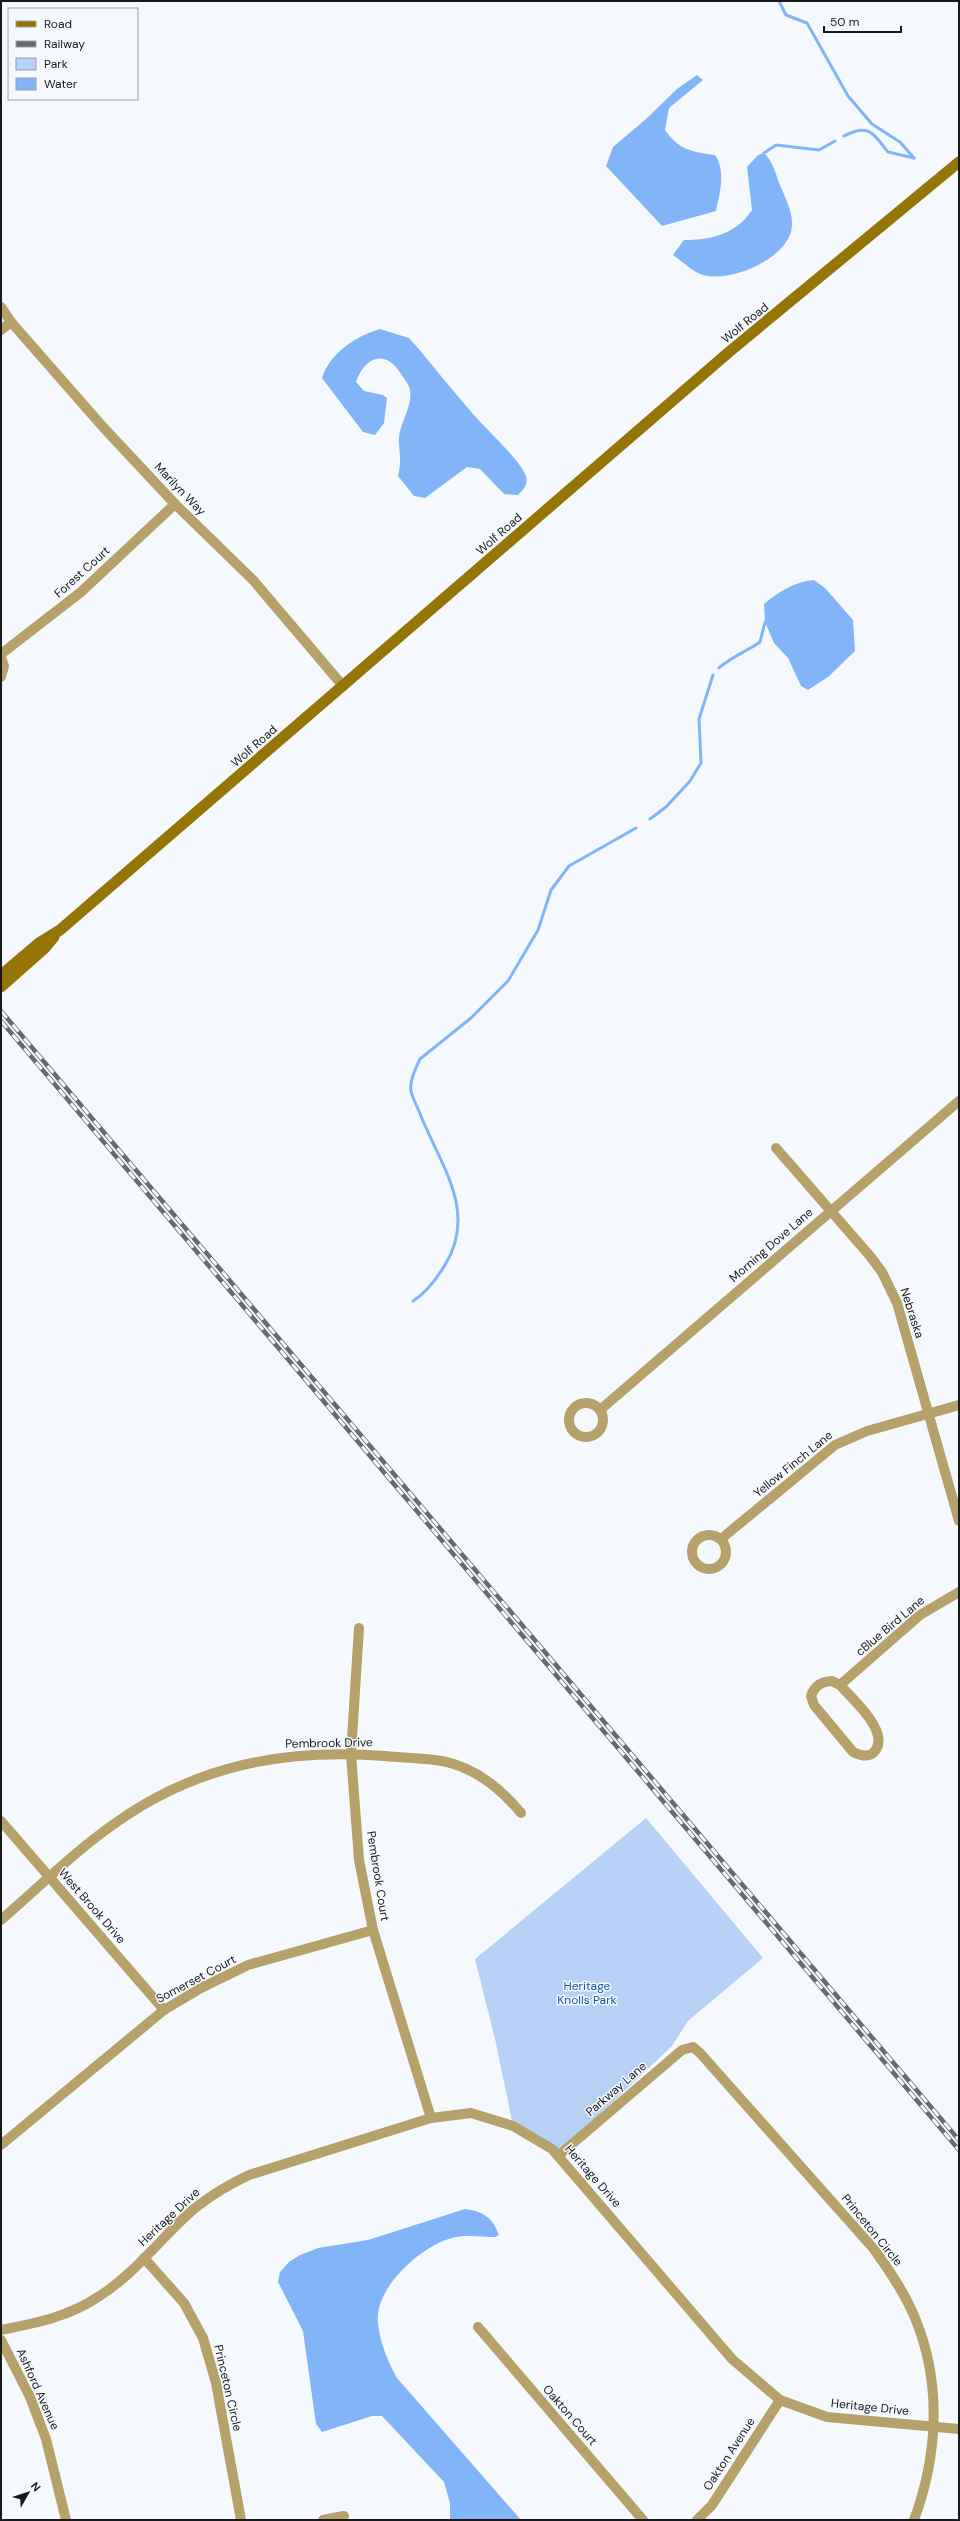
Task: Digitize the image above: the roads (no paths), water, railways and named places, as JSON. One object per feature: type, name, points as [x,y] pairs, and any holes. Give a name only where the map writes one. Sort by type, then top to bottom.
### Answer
[{"type":"main road","name":"Wolf Road","points":[[1,975],[39,943],[60,930],[729,352],[959,162]]},
{"type":"main road","name":"Wolf Road","points":[[1,987],[44,949],[60,930]]},
{"type":"street","name":"Marilyn Way","points":[[1,307],[11,322],[102,426],[175,504],[253,580],[343,686]]},
{"type":"street","points":[[1,330],[11,322]]},
{"type":"street","name":"Forest Court","points":[[1,654],[81,592],[175,504]]},
{"type":"street","points":[[1,657],[4,666],[1,677]]},
{"type":"street","name":"Morning Dove Lane","points":[[600,1410],[959,1101]]},
{"type":"street","name":"Nebraska","points":[[776,1148],[882,1272],[897,1303],[959,1521]]},
{"type":"street","name":"Yellow Finch Lane","points":[[721,1539],[835,1445],[867,1431],[959,1405]]},
{"type":"street","name":"cBlue Bird Lane","points":[[840,1685],[920,1615],[959,1592]]},
{"type":"street","name":"Pembrook Court","points":[[359,1628],[351,1754],[359,1860],[373,1930],[431,2118]]},
{"type":"street","points":[[832,1681],[840,1685],[878,1730],[880,1739],[878,1748],[871,1755],[862,1756],[853,1752],[814,1705],[811,1696],[814,1688],[823,1682],[832,1681]]},
{"type":"street","name":"Pembrook Drive","points":[[1,1920],[114,1824],[180,1785],[218,1771],[268,1759],[298,1755],[351,1754],[443,1761],[477,1774],[504,1793],[521,1813]]},
{"type":"street","name":"West Brook Drive","points":[[1,1820],[164,2010]]},
{"type":"street","name":"Somerset Court","points":[[1,2145],[164,2010],[248,1966],[373,1930]]},
{"type":"street","name":"Parkway Lane","points":[[558,2156],[682,2050],[693,2047]]},
{"type":"street","name":"Princeton Circle","points":[[693,2047],[873,2248],[893,2276],[915,2319],[924,2351],[933,2395],[935,2426],[925,2485],[914,2520]]},
{"type":"street","name":"Heritage Drive","points":[[1,2330],[44,2322],[80,2308],[112,2288],[204,2201],[249,2175],[431,2118],[471,2113],[513,2126],[552,2149],[732,2359],[780,2400],[827,2417],[959,2429]]},
{"type":"street","name":"Princeton Circle","points":[[144,2258],[184,2303],[203,2338],[216,2383],[241,2520]]},
{"type":"street","name":"Oakton Court","points":[[478,2327],[643,2520]]},
{"type":"street","name":"Ashford Avenue","points":[[1,2340],[30,2397],[46,2439],[66,2520]]},
{"type":"street","name":"Oakton Avenue","points":[[698,2520],[712,2505],[780,2400]]},
{"type":"street","points":[[323,2520],[344,2516]]},
{"type":"water","points":[[697,75],[703,80],[669,108],[665,130],[675,142],[687,149],[699,153],[715,155],[721,175],[716,211],[662,226],[606,166],[613,147],[646,119],[677,89]]},
{"type":"water","points":[[764,153],[774,168],[792,220],[791,232],[786,242],[778,252],[754,267],[727,276],[714,277],[703,275],[695,271],[673,255],[684,240],[714,237],[731,230],[746,218],[752,210],[747,167],[758,155]]},
{"type":"water","points":[[380,329],[409,338],[473,414],[517,462],[526,476],[525,487],[518,495],[504,494],[480,469],[467,467],[425,498],[414,496],[398,476],[400,467],[399,437],[409,404],[410,390],[409,386],[395,366],[389,361],[383,359],[370,361],[360,373],[356,382],[364,391],[383,395],[387,398],[384,423],[375,435],[363,432],[322,378],[331,361],[345,347],[362,336]]},
{"type":"water","points":[[814,580],[825,588],[853,620],[855,651],[828,677],[808,690],[801,686],[788,658],[774,643],[765,622],[764,604],[794,585]]},
{"type":"water","points":[[465,2209],[486,2216],[494,2224],[499,2235],[495,2237],[468,2236],[452,2238],[427,2250],[414,2259],[391,2283],[384,2296],[379,2310],[379,2330],[385,2352],[397,2378],[521,2520],[450,2520],[450,2503],[444,2482],[382,2416],[372,2416],[322,2432],[316,2424],[303,2331],[278,2282],[280,2272],[289,2262],[300,2255],[318,2248],[368,2240]]},
{"type":"waterway","points":[[779,1],[786,15],[807,23],[848,96],[872,124],[900,142],[914,158]]},
{"type":"waterway","points":[[844,136],[852,132],[865,130],[874,135],[888,152],[914,158]]},
{"type":"waterway","points":[[764,153],[776,145],[819,150],[835,141]]},
{"type":"waterway","points":[[719,668],[760,642],[765,622]]},
{"type":"waterway","points":[[650,819],[666,807],[690,781],[701,763],[699,719],[713,675]]},
{"type":"waterway","points":[[413,1301],[431,1285],[445,1265],[454,1245],[458,1225],[457,1206],[452,1186],[413,1098],[411,1083],[413,1074],[420,1059],[471,1018],[508,981],[538,930],[551,890],[569,866],[636,828]]},
{"type":"railway","points":[[1,1011],[959,2140]]},
{"type":"railway","points":[[1,1021],[959,2150]]},
{"type":"park label","name":"Heritage Knolls Park","points":[[587,1993]]}]
